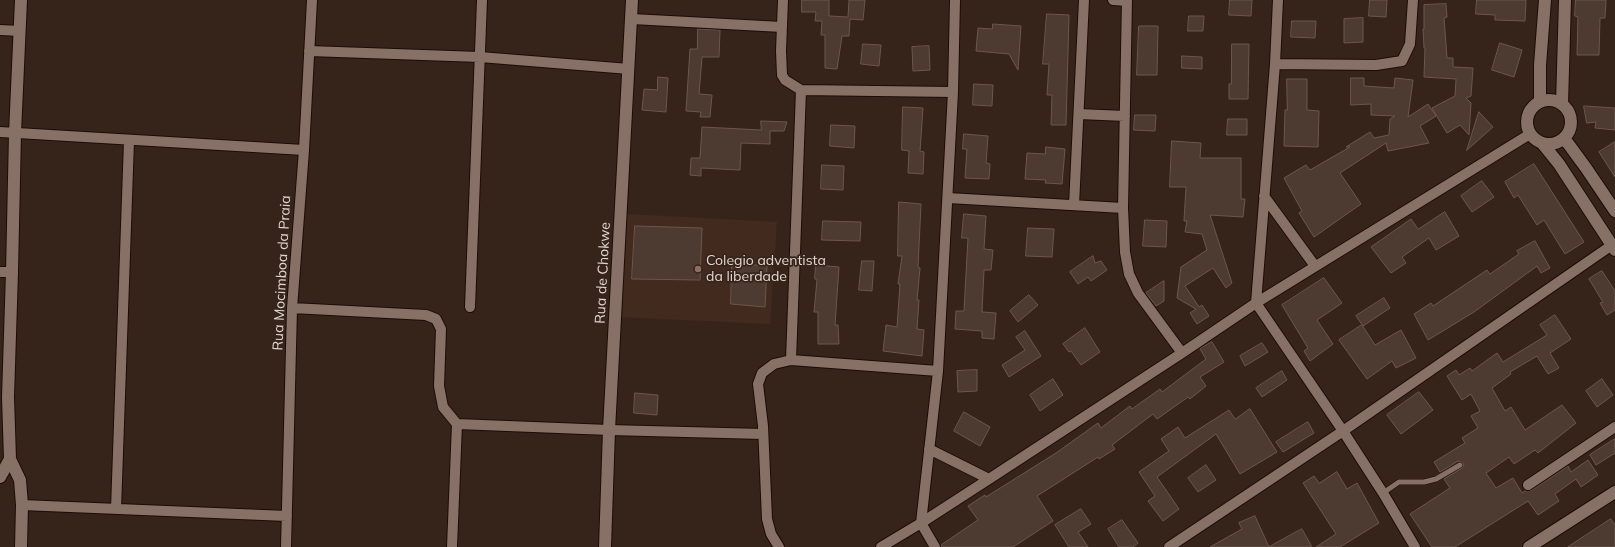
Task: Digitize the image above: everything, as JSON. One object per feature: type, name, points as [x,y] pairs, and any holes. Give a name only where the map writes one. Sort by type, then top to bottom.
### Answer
[{"type":"street","points":[[21,0],[15,133],[12,272],[4,397],[10,459],[20,480],[22,505],[21,547]]},
{"type":"street","name":"Rua Mocimboa da Praia","points":[[286,547],[292,308],[304,150],[312,0]]},
{"type":"street","points":[[470,307],[482,0]]},
{"type":"street","name":"Rua de Chokwe","points":[[605,547],[609,430],[632,0]]},
{"type":"street","points":[[784,0],[782,27],[782,74],[785,80],[801,90],[953,92]]},
{"type":"street","points":[[935,547],[921,523],[938,371],[953,92],[955,0]]},
{"type":"street","points":[[1074,205],[1084,0]]},
{"type":"street","points":[[1113,0],[1127,0],[1123,208],[1125,252],[1129,274],[1138,293],[1182,353]]},
{"type":"street","points":[[1278,0],[1275,64],[1256,303],[1343,431],[1383,493],[1415,547]]},
{"type":"street","points":[[1275,64],[1376,66],[1402,61],[1410,44],[1413,0]]},
{"type":"street","points":[[1540,101],[1540,65],[1545,0]]},
{"type":"street","points":[[1562,104],[1565,0]]},
{"type":"street","points":[[632,19],[782,27]]},
{"type":"street","points":[[0,30],[20,31]]},
{"type":"street","points":[[309,51],[480,58],[629,68]]},
{"type":"street","points":[[791,360],[801,90]]},
{"type":"street","points":[[1540,101],[1556,101],[1568,110],[1571,125],[1564,138],[1557,142],[1550,144],[1535,140],[1527,127],[1529,112],[1540,101]]},
{"type":"street","points":[[1079,114],[1125,116]]},
{"type":"street","points":[[0,132],[129,141],[304,150]]},
{"type":"street","points":[[881,547],[989,479],[1256,303],[1530,134]]},
{"type":"street","points":[[1564,138],[1615,211]]},
{"type":"street","points":[[116,509],[129,141]]},
{"type":"street","points":[[1170,547],[1613,247],[1559,164],[1542,143]]},
{"type":"street","points":[[1264,196],[1315,266]]},
{"type":"street","points":[[948,198],[1123,208]]},
{"type":"street","points":[[0,272],[12,272]]},
{"type":"street","points":[[292,308],[426,315],[436,319],[441,329],[439,386],[441,400],[443,407],[457,424],[452,547]]},
{"type":"street","points":[[779,547],[771,534],[767,519],[763,434],[758,384],[762,373],[774,364],[791,360],[938,371]]},
{"type":"street","points":[[457,424],[763,434]]},
{"type":"street","points":[[1528,485],[1615,427]]},
{"type":"street","points":[[929,449],[989,479]]},
{"type":"street","points":[[0,477],[10,459]]},
{"type":"street","points":[[1529,547],[1615,492]]},
{"type":"street","points":[[22,505],[287,516]]},
{"type":"lane","points":[[1383,493],[1400,482],[1424,482],[1436,479],[1460,465]]},
{"type":"shaded area","name":"Colegio adventista da liberdade","points":[[627,214],[777,222],[770,324],[619,317]]},
{"type":"building","points":[[802,0],[829,0],[829,16],[848,17],[849,0],[865,0],[863,20],[850,19],[849,36],[842,36],[837,69],[825,68],[825,35],[821,35],[822,21],[815,21],[816,12],[802,12]]},
{"type":"building","points":[[1230,0],[1252,0],[1251,16],[1229,15]]},
{"type":"building","points":[[1370,0],[1387,0],[1386,17],[1369,16]]},
{"type":"building","points":[[1477,0],[1526,0],[1525,21],[1495,20],[1495,15],[1476,14]]},
{"type":"building","points":[[1576,0],[1606,0],[1605,18],[1600,18],[1599,55],[1577,55],[1578,17],[1575,16]]},
{"type":"building","points":[[1446,4],[1447,17],[1444,18],[1447,58],[1453,58],[1453,67],[1473,68],[1471,96],[1466,98],[1471,103],[1469,135],[1460,125],[1447,133],[1432,108],[1455,96],[1456,79],[1424,77],[1424,5]]},
{"type":"building","points":[[1047,14],[1069,15],[1066,125],[1051,125],[1052,95],[1047,95],[1049,64],[1043,64]]},
{"type":"building","points":[[1189,16],[1204,16],[1203,31],[1188,31]]},
{"type":"building","points":[[1363,18],[1363,42],[1344,43],[1344,19]]},
{"type":"building","points":[[1292,21],[1316,21],[1315,38],[1291,37]]},
{"type":"building","points":[[993,24],[1021,26],[1018,70],[1009,54],[976,51],[978,28],[992,29]]},
{"type":"building","points":[[1139,26],[1158,26],[1157,75],[1137,75]]},
{"type":"building","points":[[698,29],[720,30],[719,57],[702,57],[699,94],[712,95],[710,117],[700,117],[701,112],[686,111],[690,49],[697,49]]},
{"type":"building","points":[[1500,43],[1522,50],[1514,77],[1492,70]]},
{"type":"building","points":[[863,44],[881,45],[879,66],[861,64]]},
{"type":"building","points":[[1232,44],[1249,44],[1248,99],[1229,99]]},
{"type":"building","points":[[929,46],[930,70],[913,71],[912,47]]},
{"type":"building","points":[[1182,56],[1202,57],[1202,69],[1182,68]]},
{"type":"building","points":[[658,77],[668,78],[666,112],[642,110],[644,89],[657,90]]},
{"type":"building","points":[[1351,78],[1364,78],[1364,86],[1394,88],[1395,78],[1413,80],[1408,117],[1428,104],[1436,116],[1420,126],[1429,143],[1388,151],[1386,143],[1340,173],[1361,204],[1314,237],[1299,213],[1302,211],[1284,178],[1306,165],[1310,170],[1350,147],[1346,147],[1370,132],[1374,138],[1389,135],[1390,119],[1395,116],[1371,115],[1371,104],[1351,105]]},
{"type":"building","points":[[1287,79],[1307,79],[1307,110],[1319,111],[1318,147],[1284,146],[1285,110],[1287,110]]},
{"type":"building","points":[[974,84],[993,85],[992,106],[973,105]]},
{"type":"building","points":[[1584,106],[1615,108],[1615,130],[1595,128],[1596,122],[1587,123]]},
{"type":"building","points":[[903,107],[923,108],[920,151],[924,152],[923,174],[908,173],[909,151],[902,150]]},
{"type":"building","points":[[1479,112],[1493,127],[1467,150]]},
{"type":"building","points":[[1135,115],[1156,115],[1155,131],[1134,130]]},
{"type":"building","points":[[1228,119],[1247,119],[1247,135],[1227,135]]},
{"type":"building","points":[[761,121],[787,122],[784,131],[770,131],[770,144],[741,143],[740,170],[701,168],[701,176],[690,175],[691,158],[700,158],[702,127],[761,130]]},
{"type":"building","points":[[831,125],[855,126],[854,148],[830,146]]},
{"type":"building","points":[[964,134],[988,136],[986,163],[990,164],[989,179],[965,178],[967,149],[963,149]]},
{"type":"building","points":[[1172,141],[1201,143],[1200,158],[1241,158],[1241,199],[1245,199],[1243,217],[1210,215],[1232,283],[1226,288],[1213,268],[1185,286],[1199,307],[1202,305],[1209,316],[1197,324],[1190,313],[1196,309],[1177,298],[1181,267],[1207,250],[1202,234],[1185,232],[1187,221],[1184,221],[1186,187],[1170,187]]},
{"type":"building","points":[[1615,142],[1615,177],[1599,152]]},
{"type":"building","points":[[1046,147],[1065,149],[1062,184],[1045,183],[1046,180],[1025,179],[1027,153],[1045,154]]},
{"type":"building","points":[[1534,164],[1584,242],[1565,254],[1544,220],[1537,225],[1518,195],[1514,198],[1505,182]]},
{"type":"building","points":[[822,165],[844,166],[843,190],[821,189]]},
{"type":"building","points":[[1482,181],[1494,197],[1472,212],[1461,196]]},
{"type":"building","points":[[899,202],[921,204],[917,329],[924,330],[922,356],[883,351],[886,325],[897,327],[900,284],[898,284],[902,256],[898,256]]},
{"type":"building","points":[[1445,212],[1459,236],[1436,250],[1429,238],[1402,257],[1406,263],[1391,273],[1371,247],[1411,219],[1418,229]]},
{"type":"building","points":[[964,214],[986,216],[984,249],[993,250],[991,270],[984,270],[982,312],[996,313],[994,339],[982,338],[982,331],[955,329],[956,311],[964,311],[968,238],[962,238]]},
{"type":"building","points":[[1145,220],[1167,221],[1166,247],[1143,246]]},
{"type":"building","points":[[823,221],[861,222],[860,241],[822,240]]},
{"type":"building","points":[[635,226],[702,228],[700,280],[632,279]]},
{"type":"building","points":[[1028,228],[1054,229],[1052,257],[1026,256]]},
{"type":"building","points":[[1535,241],[1550,268],[1541,273],[1537,266],[1474,312],[1428,340],[1414,314],[1431,303],[1433,306],[1487,270],[1490,274],[1519,254],[1517,251]]},
{"type":"building","points":[[1093,256],[1095,263],[1101,261],[1107,270],[1091,281],[1088,277],[1078,284],[1070,272]]},
{"type":"building","points":[[862,261],[874,261],[872,291],[859,290]]},
{"type":"building","points":[[732,265],[767,265],[765,307],[731,304]]},
{"type":"building","points":[[816,265],[839,267],[835,325],[838,325],[839,344],[818,344],[818,312],[814,312],[817,280],[815,279]]},
{"type":"building","points":[[1602,271],[1615,291],[1615,310],[1607,315],[1600,303],[1603,302],[1589,279]]},
{"type":"building","points":[[1324,278],[1342,303],[1317,320],[1333,344],[1310,361],[1304,351],[1308,348],[1282,305]]},
{"type":"building","points":[[1164,281],[1164,301],[1156,306],[1146,293]]},
{"type":"building","points":[[1029,295],[1038,305],[1018,322],[1010,311]]},
{"type":"building","points":[[1384,298],[1390,308],[1363,326],[1356,316]]},
{"type":"building","points":[[1555,315],[1571,339],[1550,353],[1559,368],[1548,374],[1537,356],[1510,372],[1511,374],[1492,388],[1505,411],[1511,407],[1525,430],[1562,405],[1576,423],[1538,453],[1535,450],[1514,464],[1509,457],[1486,473],[1496,488],[1513,478],[1522,493],[1532,490],[1568,466],[1571,472],[1588,460],[1598,475],[1581,487],[1576,479],[1555,494],[1559,501],[1538,515],[1528,501],[1455,547],[1432,547],[1410,514],[1450,488],[1444,479],[1462,468],[1464,465],[1463,463],[1458,461],[1440,472],[1434,462],[1465,443],[1462,438],[1478,428],[1471,416],[1480,411],[1471,394],[1462,400],[1447,376],[1456,370],[1459,375],[1470,368],[1472,371],[1497,353],[1503,362],[1547,335],[1540,325]]},
{"type":"building","points":[[1362,325],[1375,345],[1401,330],[1416,358],[1396,368],[1392,361],[1367,379],[1339,340]]},
{"type":"building","points":[[1085,328],[1100,352],[1081,365],[1071,351],[1069,352],[1063,344]]},
{"type":"building","points":[[1025,331],[1041,356],[1009,377],[1002,365],[1025,350],[1016,337]]},
{"type":"building","points":[[1212,342],[1224,362],[1200,377],[1206,386],[1190,399],[1188,397],[1157,419],[1153,414],[1112,445],[1115,449],[1099,459],[1098,457],[1037,496],[1053,521],[1013,547],[941,547],[941,545],[978,520],[968,506],[985,495],[986,497],[1056,453],[1098,423],[1101,428],[1130,406],[1132,409],[1160,389],[1162,392],[1206,359],[1200,349]]},
{"type":"building","points":[[1262,343],[1268,352],[1245,366],[1240,356]]},
{"type":"building","points":[[977,370],[977,391],[958,392],[957,371]]},
{"type":"building","points":[[1282,371],[1287,380],[1262,397],[1256,388]]},
{"type":"building","points":[[1053,379],[1063,395],[1040,411],[1030,395]]},
{"type":"building","points":[[1602,379],[1613,395],[1597,407],[1586,391]]},
{"type":"building","points":[[1419,392],[1433,410],[1401,434],[1387,415]]},
{"type":"building","points":[[635,393],[658,395],[657,415],[634,413]]},
{"type":"building","points":[[1250,409],[1277,452],[1240,474],[1216,434],[1157,477],[1179,509],[1163,521],[1148,501],[1155,496],[1139,472],[1169,451],[1161,439],[1178,427],[1185,438],[1229,410],[1235,419]]},
{"type":"building","points":[[964,412],[990,427],[980,446],[954,431]]},
{"type":"building","points":[[1308,422],[1314,433],[1283,452],[1276,442]]},
{"type":"building","points":[[1615,439],[1615,453],[1596,465],[1590,455]]},
{"type":"building","points":[[1206,465],[1216,480],[1198,492],[1188,478]]},
{"type":"building","points":[[1337,472],[1347,489],[1357,483],[1379,523],[1340,547],[1316,547],[1336,534],[1303,483],[1314,476],[1319,483]]},
{"type":"building","points":[[1081,509],[1091,524],[1078,532],[1088,547],[1069,547],[1055,525]]},
{"type":"building","points":[[1255,516],[1269,547],[1210,547],[1242,529],[1239,523]]},
{"type":"building","points":[[1611,519],[1615,525],[1615,547],[1568,547]]},
{"type":"building","points":[[1122,520],[1138,543],[1133,547],[1119,547],[1108,529]]},
{"type":"building","points":[[1302,529],[1312,547],[1269,547]]},
{"type":"place","name":"Colegio adventista da liberdade","points":[[698,269]]}]
